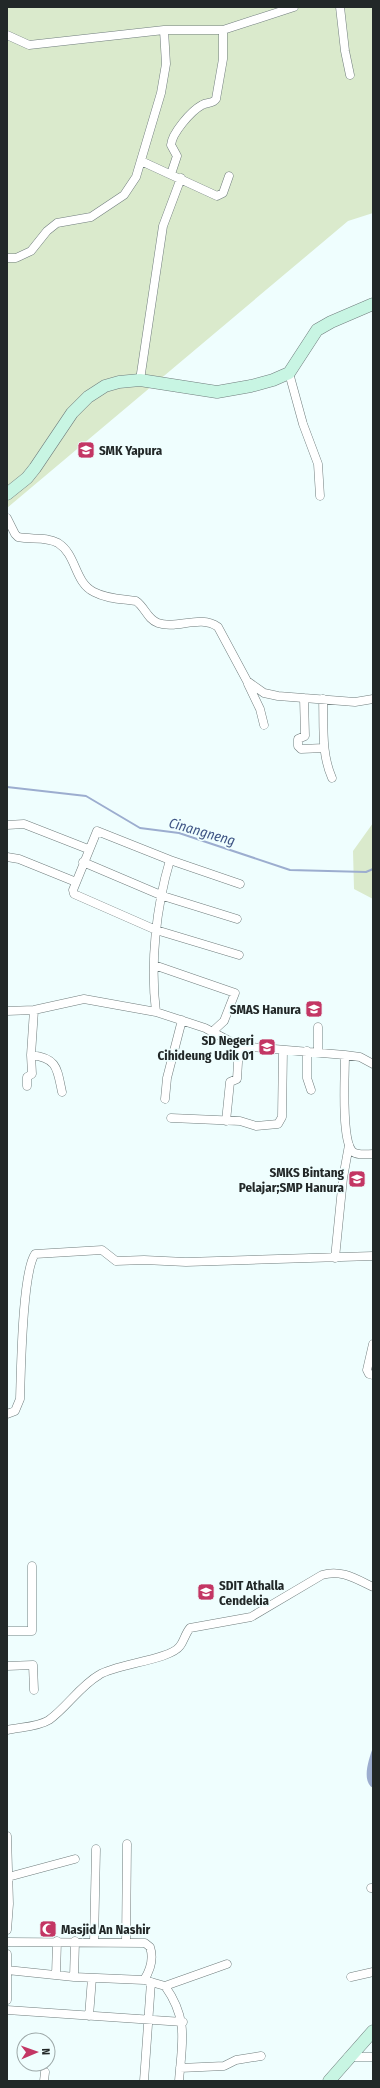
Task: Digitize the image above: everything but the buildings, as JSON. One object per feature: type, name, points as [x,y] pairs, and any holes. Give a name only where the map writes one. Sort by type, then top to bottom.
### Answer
[{"type":"street","points":[[7,35],[29,45],[164,30],[223,30],[294,7]]},
{"type":"street","points":[[340,7],[344,52],[350,75]]},
{"type":"street","points":[[7,258],[16,258],[31,251],[47,232],[57,223],[91,217],[110,206],[124,195],[136,177],[164,80],[166,64],[164,30]]},
{"type":"street","points":[[171,174],[177,156],[171,146],[174,134],[200,106],[214,102],[216,99],[223,59],[223,30]]},
{"type":"street","points":[[141,161],[181,178],[217,196],[223,193],[229,176]]},
{"type":"street","points":[[140,380],[163,226],[181,178]]},
{"type":"street","points":[[7,494],[27,478],[51,446],[72,413],[88,397],[105,386],[119,382],[140,380],[216,392],[251,386],[289,373],[317,330],[331,322],[373,304]]},
{"type":"street","points":[[289,373],[303,424],[318,464],[320,496]]},
{"type":"street","points":[[7,518],[18,537],[46,539],[57,542],[65,548],[71,556],[82,582],[94,592],[113,599],[136,602],[140,604],[150,618],[162,624],[204,621],[218,627],[247,681],[260,709],[264,725]]},
{"type":"street","points":[[247,681],[264,693],[278,696],[355,702],[373,699]]},
{"type":"street","points":[[304,698],[305,736],[298,739],[298,746],[301,749],[324,748]]},
{"type":"street","points":[[323,699],[324,748],[326,763],[332,778]]},
{"type":"street","points":[[7,825],[24,824],[88,849]]},
{"type":"street","points":[[239,955],[156,930],[78,897],[74,894],[73,890],[88,849],[97,831],[102,831],[170,860],[240,884]]},
{"type":"street","points":[[7,857],[19,859],[76,882]]},
{"type":"street","points":[[156,1012],[153,986],[156,930],[170,860]]},
{"type":"street","points":[[83,862],[163,896],[237,919]]},
{"type":"street","points":[[154,965],[236,993],[224,1020],[212,1032]]},
{"type":"street","points":[[7,1011],[34,1010],[84,999],[156,1012],[182,1020],[212,1032],[239,1046],[345,1054],[360,1057],[373,1064]]},
{"type":"street","points":[[27,1086],[27,1078],[32,1074],[31,1055],[34,1010]]},
{"type":"street","points":[[165,1100],[167,1078],[182,1020]]},
{"type":"street","points":[[318,1027],[318,1052]]},
{"type":"street","points":[[226,1121],[230,1082],[237,1079],[239,1046]]},
{"type":"street","points":[[171,1118],[240,1121],[256,1126],[276,1126],[281,1121],[283,1050]]},
{"type":"street","points":[[307,1051],[306,1078],[311,1090]]},
{"type":"street","points":[[335,1258],[343,1178],[349,1145],[345,1120],[345,1054]]},
{"type":"street","points":[[31,1055],[45,1057],[54,1063],[57,1068],[62,1092]]},
{"type":"street","points":[[349,1145],[357,1154],[373,1154]]},
{"type":"street","points":[[7,1414],[15,1411],[20,1399],[26,1290],[31,1259],[35,1254],[102,1250],[114,1259],[120,1261],[144,1260],[186,1262],[373,1256]]},
{"type":"street","points":[[373,1344],[367,1370],[369,1374],[373,1375]]},
{"type":"street","points":[[7,1631],[32,1631],[32,1566]]},
{"type":"street","points":[[7,1730],[39,1724],[48,1720],[89,1682],[110,1669],[149,1660],[173,1651],[179,1647],[184,1635],[190,1628],[251,1617],[322,1575],[331,1572],[340,1573],[373,1587]]},
{"type":"street","points":[[7,1666],[33,1665],[34,1690]]},
{"type":"street","points":[[7,1836],[7,1930]]},
{"type":"street","points":[[126,1943],[127,1844]]},
{"type":"street","points":[[94,1942],[96,1849]]},
{"type":"street","points":[[7,1872],[75,1859]]},
{"type":"street","points":[[56,1975],[57,1941]]},
{"type":"street","points":[[74,1977],[75,1941]]},
{"type":"street","points":[[7,1942],[75,1941],[145,1943],[150,1947],[152,1964],[148,1981],[149,2020],[144,2081]]},
{"type":"street","points":[[7,1954],[7,2000]]},
{"type":"street","points":[[7,1970],[74,1977],[148,1981],[165,1986],[227,1964]]},
{"type":"street","points":[[351,1977],[373,1972]]},
{"type":"street","points":[[89,2016],[92,1978]]},
{"type":"street","points":[[165,1986],[176,2003],[183,2022],[180,2081]]},
{"type":"street","points":[[7,2010],[183,2022]]},
{"type":"street","points":[[329,2081],[348,2057],[373,2031]]},
{"type":"street","points":[[180,2068],[224,2066],[236,2060],[261,2056]]},
{"type":"street","points":[[348,2057],[373,2057]]},
{"type":"street","points":[[44,2081],[45,2072]]},
{"type":"green space","points":[[7,7],[373,7],[373,213],[348,221],[7,508]]},
{"type":"green space","points":[[373,823],[373,899],[354,889],[353,851]]},
{"type":"water","points":[[373,1747],[373,1788],[369,1785],[367,1780],[367,1769]]},
{"type":"waterway","name":"Cinangneng","points":[[7,787],[86,796],[140,828],[179,833],[290,870],[366,872],[373,869]]},
{"type":"place","name":"SMK Yapura","points":[[86,450]]},
{"type":"place","name":"SMAS Hanura","points":[[314,1009]]},
{"type":"place","name":"SD Negeri Cihideung Udik 01","points":[[267,1047]]},
{"type":"place","name":"SMKS Bintang Pelajar;SMP Hanura","points":[[357,1179]]},
{"type":"place","name":"SDIT Athalla Cendekia","points":[[206,1592]]},
{"type":"place","name":"Masjid An Nashir","points":[[48,1929]]}]
